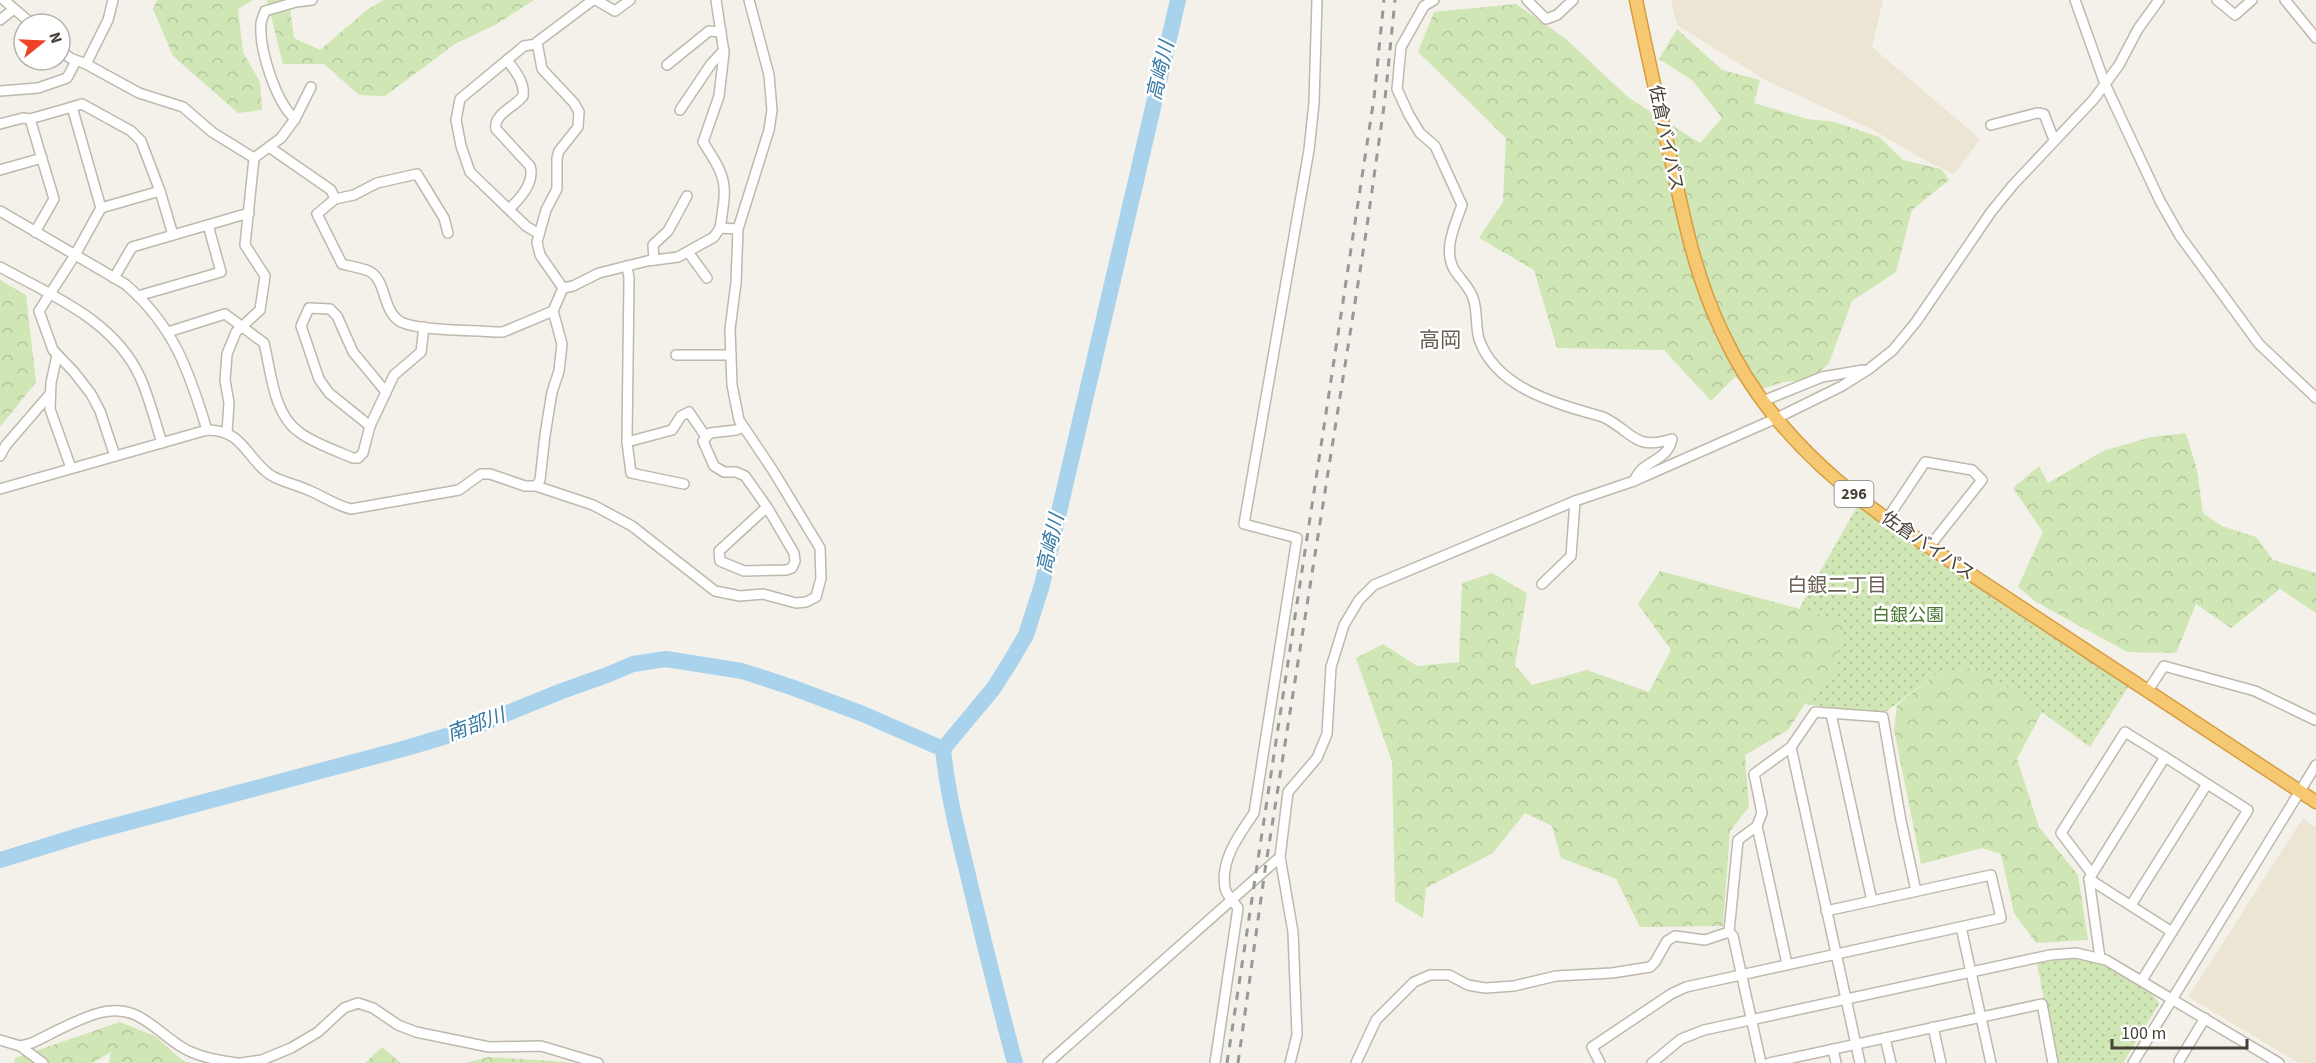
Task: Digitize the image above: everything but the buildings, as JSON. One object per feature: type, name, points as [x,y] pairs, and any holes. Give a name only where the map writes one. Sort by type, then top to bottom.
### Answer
[{"type":"highway","name":"佐倉バイパス","points":[[1636,0],[1686,232],[1702,284],[1723,336],[1763,401],[1804,450],[1863,502],[1887,519],[2316,802]]},
{"type":"street","points":[[6,0],[18,12]]},
{"type":"street","points":[[0,91],[38,88],[67,78],[81,62],[108,20],[113,0]]},
{"type":"street","points":[[295,119],[286,111],[279,99],[264,47],[261,24],[265,11],[312,0]]},
{"type":"street","points":[[563,288],[537,250],[546,210],[557,189],[559,151],[578,127],[580,120],[574,103],[542,69],[537,44],[539,39],[594,0],[615,11],[630,0]]},
{"type":"street","points":[[563,288],[573,286],[598,273],[678,257],[714,237],[720,228],[725,185],[714,159],[703,142],[719,96],[724,50],[716,0]]},
{"type":"street","points":[[0,489],[207,430],[227,432],[236,438],[271,476],[311,491],[339,506],[351,509],[459,490],[482,474],[490,474],[525,486],[536,486],[592,505],[632,526],[715,591],[740,596],[763,594],[796,603],[806,602],[816,597],[821,578],[820,548],[739,420],[732,385],[730,329],[736,284],[738,229],[769,130],[772,110],[768,75],[749,0]]},
{"type":"street","points":[[1215,1063],[1238,908],[1225,891],[1225,873],[1230,853],[1238,836],[1254,813],[1297,538],[1244,524],[1309,150],[1314,103],[1317,0]]},
{"type":"street","points":[[1434,0],[1424,6],[1401,47],[1397,89],[1408,115],[1420,133],[1435,146],[1462,205],[1452,233],[1448,254],[1453,268],[1473,295],[1478,338],[1488,357],[1503,374],[1537,396],[1603,417],[1646,444],[1656,444],[1672,439],[1670,447],[1660,458],[1641,470],[1634,481]]},
{"type":"street","points":[[1527,0],[1546,19],[1557,15],[1573,0]]},
{"type":"street","points":[[2075,0],[2105,84],[2160,201],[2180,236],[2259,344],[2316,398]]},
{"type":"street","points":[[1290,1063],[1297,1035],[1293,943],[1280,857],[1288,792],[1317,758],[1327,734],[1331,667],[1344,625],[1359,600],[1374,585],[1575,501],[1634,481],[1777,418],[1842,386],[1869,369],[1893,350],[1916,322],[1991,212],[2054,140],[2094,99],[2119,65],[2138,29],[2159,0]]},
{"type":"street","points":[[2217,0],[2235,15],[2252,0]]},
{"type":"street","points":[[2285,0],[2316,38]]},
{"type":"street","points":[[0,20],[14,9]]},
{"type":"street","points":[[667,65],[709,31],[721,32]]},
{"type":"street","points":[[537,44],[524,46],[460,99],[456,120],[461,146],[470,172],[526,226],[539,234]]},
{"type":"street","points":[[680,110],[711,64],[724,50]]},
{"type":"street","points":[[72,56],[139,93],[183,107],[212,132],[254,158]]},
{"type":"street","points":[[507,60],[518,74],[524,90],[523,96],[497,118],[496,129],[530,166],[531,172],[522,197],[509,209]]},
{"type":"street","points":[[227,432],[229,403],[225,380],[226,354],[236,332],[260,309],[266,276],[245,245],[254,158],[280,138],[295,119],[311,87]]},
{"type":"street","points":[[0,124],[23,118],[30,119],[82,104],[131,131],[141,141],[160,191],[173,235]]},
{"type":"street","points":[[72,107],[101,208],[75,255],[39,311],[53,350],[91,394],[100,411],[115,456]]},
{"type":"street","points":[[1991,125],[2037,113],[2044,114],[2054,140]]},
{"type":"street","points":[[30,119],[54,200],[35,232]]},
{"type":"street","points":[[269,147],[331,190],[335,199]]},
{"type":"street","points":[[0,170],[42,158]]},
{"type":"street","points":[[448,233],[444,218],[417,174],[378,183],[354,195],[335,199],[317,214],[342,264],[371,272],[378,280],[395,318],[402,323],[424,327],[503,332],[553,311]]},
{"type":"street","points":[[101,208],[160,191]]},
{"type":"street","points":[[654,260],[653,245],[668,231],[687,196]]},
{"type":"street","points":[[0,211],[114,278],[138,296],[168,332],[190,374],[207,430]]},
{"type":"street","points":[[114,278],[132,247],[249,213]]},
{"type":"street","points":[[138,296],[221,272],[208,225]]},
{"type":"street","points":[[720,228],[738,229]]},
{"type":"street","points":[[688,252],[707,278]]},
{"type":"street","points":[[627,266],[629,278],[627,442],[631,473],[684,484]]},
{"type":"street","points":[[0,267],[97,323],[130,360],[140,377],[162,443]]},
{"type":"street","points":[[536,486],[540,480],[544,435],[552,392],[559,371],[562,344],[553,311],[563,288]]},
{"type":"street","points":[[370,426],[329,393],[319,379],[301,326],[309,308],[330,309],[337,316],[353,352],[386,392]]},
{"type":"street","points":[[168,332],[225,314],[264,343],[278,403],[285,417],[298,432],[353,458],[358,458],[363,453],[370,426],[394,375],[421,352],[424,327]]},
{"type":"street","points":[[57,355],[50,394],[50,410],[71,468]]},
{"type":"street","points":[[676,355],[731,355]]},
{"type":"street","points":[[1763,401],[1822,377],[1869,369]]},
{"type":"street","points":[[0,456],[6,445],[50,394]]},
{"type":"street","points":[[627,442],[672,430],[681,416],[689,412],[706,437]]},
{"type":"street","points":[[743,427],[710,433],[704,441],[714,466],[724,472],[736,472],[745,476],[767,507],[794,553],[795,561],[792,568],[786,570],[744,571],[720,561],[719,551],[767,507]]},
{"type":"street","points":[[1887,519],[1925,462],[1972,470],[1982,480],[1929,547]]},
{"type":"street","points":[[1542,584],[1571,556],[1575,501]]},
{"type":"street","points":[[2147,692],[2164,666],[2255,691],[2315,720]]},
{"type":"street","points":[[1761,1063],[1733,936],[1729,932],[1738,840],[1757,826],[1762,813],[1754,774],[1791,747],[1815,712],[1883,717],[1916,891]]},
{"type":"street","points":[[1831,714],[1872,901]]},
{"type":"street","points":[[2142,980],[2172,932],[2248,810],[2125,732],[2061,833],[2090,876],[2172,932]]},
{"type":"street","points":[[1791,747],[1860,1063]]},
{"type":"street","points":[[2100,958],[2090,876],[2165,757]]},
{"type":"street","points":[[2133,1063],[2316,765]]},
{"type":"street","points":[[2131,905],[2207,784]]},
{"type":"street","points":[[1757,826],[1787,964]]},
{"type":"street","points":[[1048,1063],[1280,857]]},
{"type":"street","points":[[1600,1063],[1592,1047],[1671,994],[1694,985],[2001,918],[1991,875],[1827,911]]},
{"type":"street","points":[[1961,927],[1991,1063]]},
{"type":"street","points":[[1356,1063],[1376,1020],[1414,982],[1430,975],[1449,975],[1468,985],[1485,988],[1514,986],[1556,976],[1612,973],[1650,967],[1667,940],[1676,936],[1706,940],[1729,932]]},
{"type":"street","points":[[1652,1063],[1681,1039],[1704,1030],[2050,955],[2076,953],[2100,958],[2142,980],[2279,1063]]},
{"type":"street","points":[[20,1046],[32,1043],[98,1013],[116,1011],[139,1014],[180,1046],[196,1054],[239,1063],[262,1060],[291,1048],[318,1032],[344,1008],[358,1003],[373,1008],[398,1025],[416,1032],[489,1047],[541,1046],[598,1063]]},
{"type":"street","points":[[1769,1063],[2042,1004],[2053,1063]]},
{"type":"street","points":[[2180,1062],[2205,1018]]},
{"type":"street","points":[[1933,1027],[1941,1063]]},
{"type":"street","points":[[1885,1038],[1891,1063]]},
{"type":"street","points":[[0,1040],[20,1046],[44,1063]]},
{"type":"street","points":[[1833,1049],[1836,1063]]},
{"type":"shaded area","points":[[1671,0],[1883,0],[1872,47],[1980,139],[1954,174],[1926,161],[1871,129],[1767,81],[1677,25]]},
{"type":"shaded area","points":[[2303,818],[2316,828],[2316,1063],[2299,1063],[2188,997]]},
{"type":"green space","points":[[157,0],[253,0],[238,9],[243,52],[260,82],[262,110],[238,113],[173,56],[153,9]]},
{"type":"green space","points":[[267,0],[289,0],[294,38],[320,50],[368,9],[384,0],[534,0],[495,25],[455,44],[385,96],[359,95],[324,64],[283,64]]},
{"type":"green space","points":[[1516,4],[1566,39],[1629,98],[1700,143],[1722,118],[1692,80],[1659,59],[1677,29],[1722,70],[1760,80],[1754,103],[1807,119],[1835,122],[1879,137],[1903,160],[1941,169],[1949,180],[1912,210],[1896,272],[1852,301],[1829,363],[1811,380],[1783,382],[1756,391],[1735,377],[1711,401],[1664,350],[1557,348],[1534,270],[1479,238],[1503,202],[1506,138],[1418,52],[1434,12]]},
{"type":"green space","points":[[0,280],[26,295],[36,382],[0,427]]},
{"type":"green space","points":[[2186,433],[2197,470],[2203,513],[2222,526],[2256,537],[2273,560],[2316,573],[2316,613],[2280,589],[2231,628],[2196,604],[2176,653],[2127,652],[2036,602],[2018,587],[2043,532],[2013,488],[2039,466],[2048,483],[2103,451],[2151,437]]},
{"type":"green space","name":"白銀公園","points":[[1858,505],[2130,684],[2090,747],[1978,666],[1936,674],[1883,714],[1805,704],[1813,691],[1832,681],[1844,621],[1799,609]]},
{"type":"green space","points":[[1660,571],[1844,621],[1832,682],[1813,691],[1788,730],[1745,755],[1749,807],[1730,831],[1723,926],[1640,927],[1616,879],[1561,858],[1552,826],[1525,813],[1493,853],[1426,888],[1423,918],[1395,901],[1392,762],[1356,658],[1383,644],[1417,666],[1459,662],[1462,583],[1492,573],[1527,593],[1515,665],[1532,685],[1587,670],[1649,692],[1671,650],[1638,604]]},
{"type":"green space","points":[[1979,666],[2042,712],[2017,759],[2039,827],[2078,875],[2088,940],[2036,943],[2014,913],[2001,854],[1982,848],[1921,864],[1894,730],[1897,705],[1936,674]]},
{"type":"green space","points":[[2076,958],[2097,963],[2122,974],[2145,988],[2159,1004],[2123,1063],[2056,1063],[2037,963]]},
{"type":"green space","points":[[120,1022],[155,1036],[183,1061],[192,1063],[109,1063],[111,1052],[92,1063],[14,1063],[15,1058]]},
{"type":"green space","points":[[382,1047],[401,1063],[365,1063]]},
{"type":"green space","points":[[489,1057],[566,1062],[570,1063],[465,1063]]},
{"type":"waterway","name":"高崎川","points":[[1015,1063],[956,825],[943,749],[993,689],[1009,664],[1026,635],[1042,585],[1178,0]]},
{"type":"waterway","name":"南部川","points":[[0,860],[88,833],[410,747],[463,731],[633,664],[666,659],[742,671],[863,714],[943,749]]},
{"type":"railway","points":[[1227,1063],[1374,98],[1384,0]]},
{"type":"railway","points":[[1238,1063],[1265,870],[1366,233],[1385,99],[1395,0]]},
{"type":"district","name":"高岡","points":[[1440,340]]},
{"type":"district","name":"白銀二丁目","points":[[1837,586]]}]
